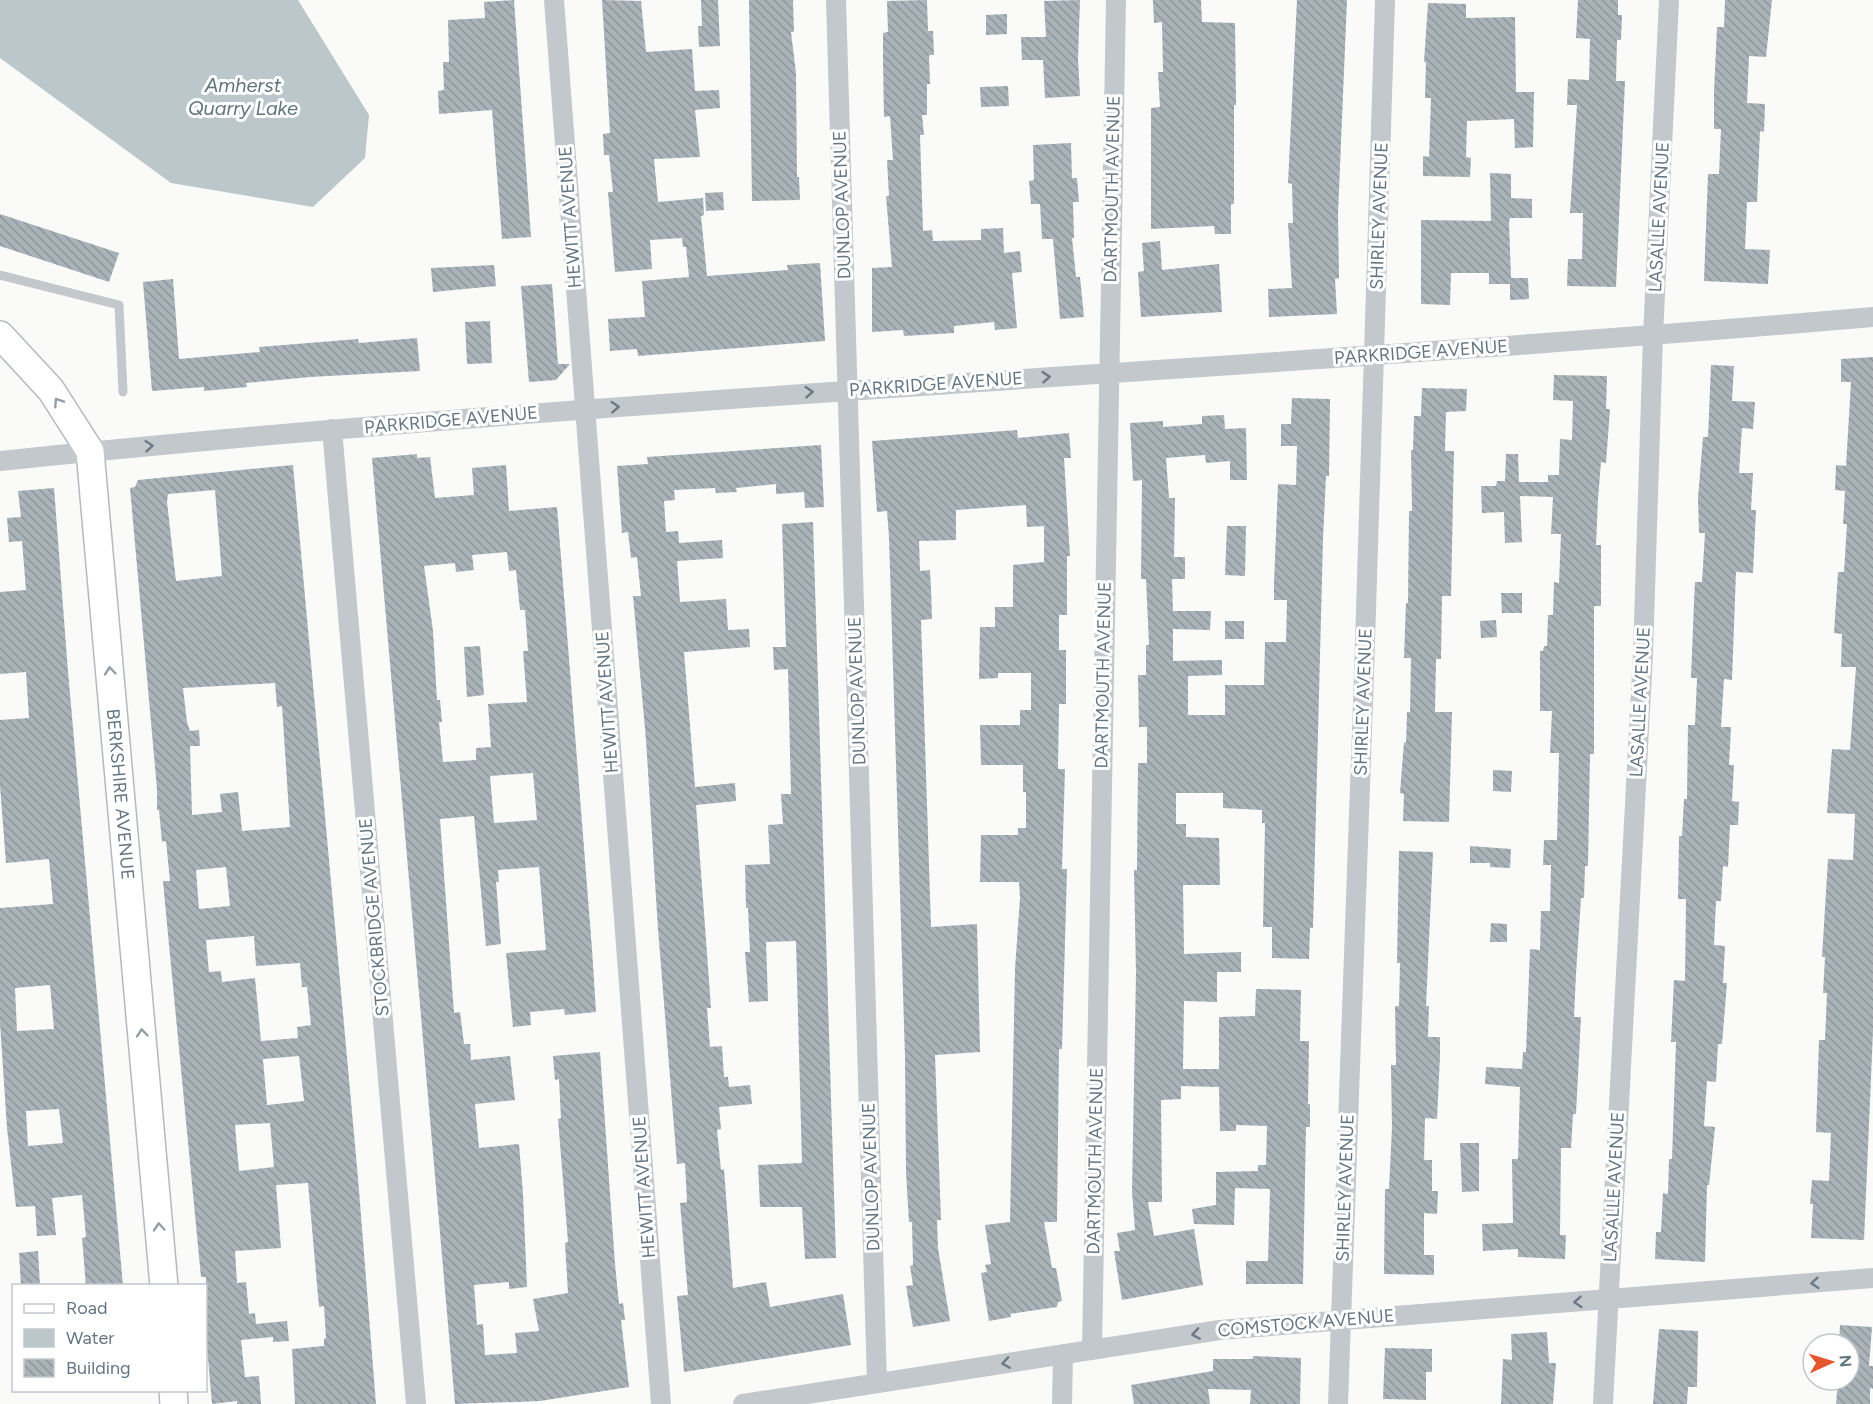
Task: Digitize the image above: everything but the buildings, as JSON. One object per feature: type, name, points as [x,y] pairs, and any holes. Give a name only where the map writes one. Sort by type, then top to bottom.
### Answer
[{"type":"street","name":"HEWITT AVENUE","points":[[554,0],[661,1404]]},
{"type":"street","name":"DUNLOP AVENUE","points":[[836,0],[877,1382]]},
{"type":"street","name":"DARTMOUTH AVENUE","points":[[1092,1350],[1116,0]]},
{"type":"street","name":"SHIRLEY AVENUE","points":[[1338,1404],[1385,0]]},
{"type":"street","name":"LASALLE AVENUE","points":[[1604,1404],[1643,654],[1653,336],[1669,0]]},
{"type":"street","name":"PARKRIDGE AVENUE","points":[[0,460],[332,429],[585,409],[1653,336],[1873,317]]},
{"type":"street","name":"BERKSHIRE AVENUE","points":[[0,335],[51,390],[90,451],[164,1284]]},
{"type":"street","name":"STOCKBRIDGE AVENUE","points":[[332,429],[416,1404]]},
{"type":"street","name":"COMSTOCK AVENUE","points":[[743,1404],[1221,1330],[1340,1318],[1608,1300],[1873,1278]]},
{"type":"street","points":[[1062,1404],[1063,1354]]},
{"type":"lane","points":[[0,275],[119,305],[123,392]]},
{"type":"water","name":"Amherst Quarry Lake","points":[[0,0],[298,0],[369,115],[365,158],[313,207],[171,183],[0,58]]}]
